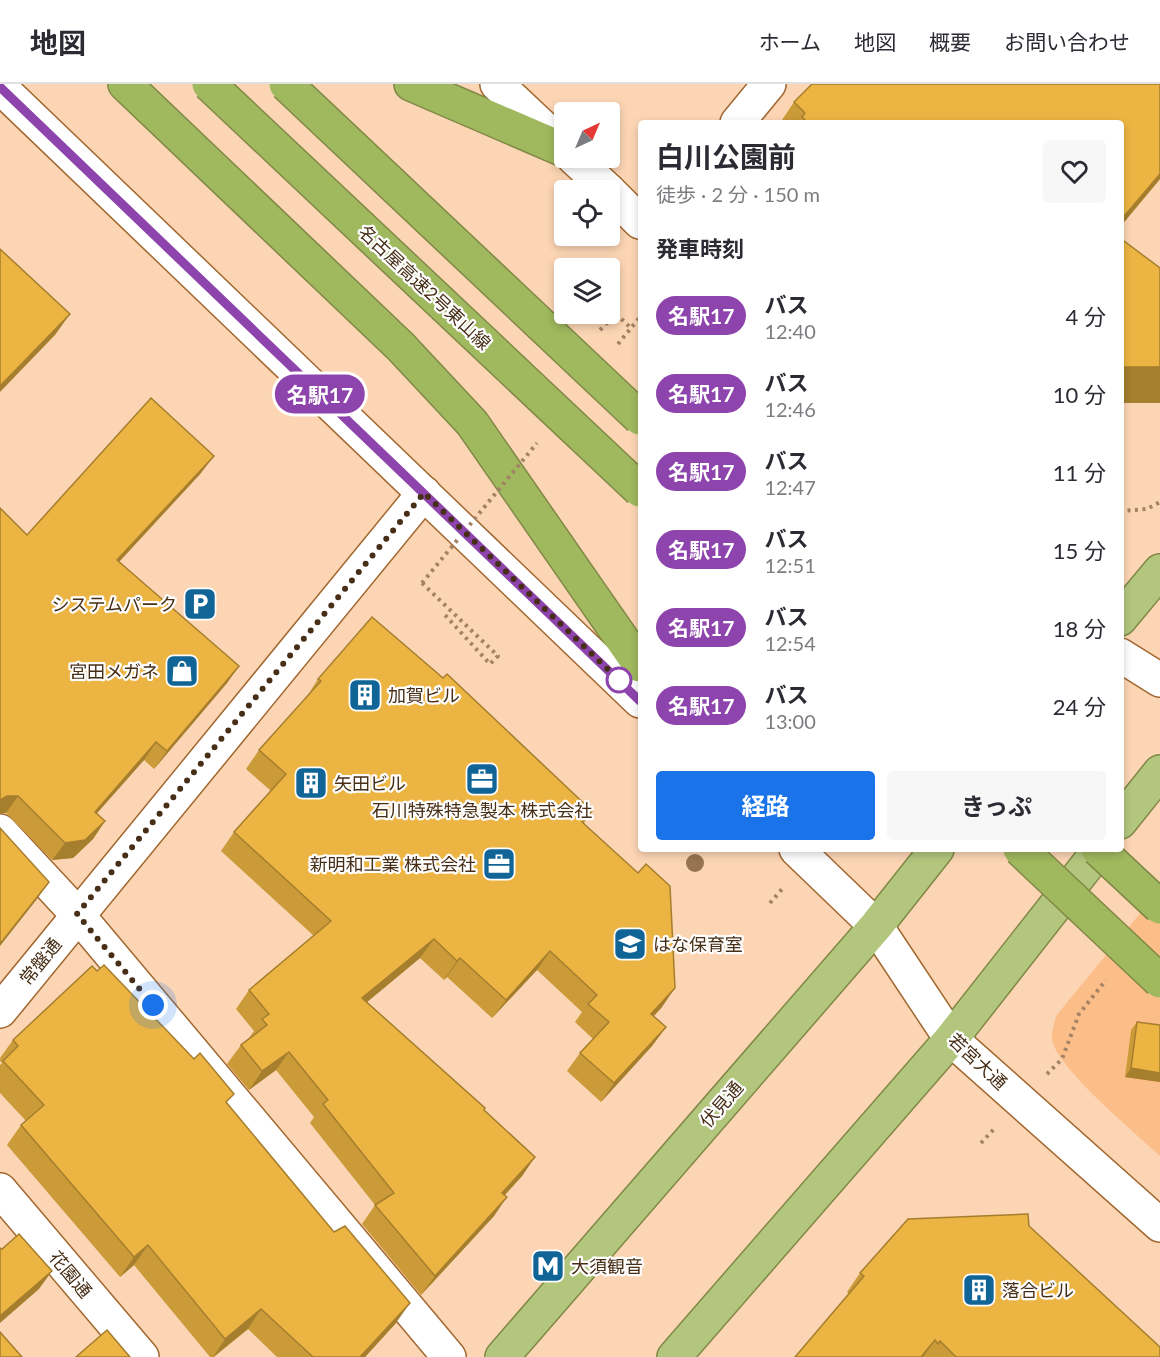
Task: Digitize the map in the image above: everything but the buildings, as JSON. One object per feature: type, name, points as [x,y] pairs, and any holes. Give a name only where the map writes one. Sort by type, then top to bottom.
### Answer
[{"type":"highway","points":[[125,84],[401,347],[472,423],[638,661]]},
{"type":"highway","name":"名古屋高速2号東山線","points":[[209,84],[638,488]]},
{"type":"highway","points":[[286,84],[638,416]]},
{"type":"highway","points":[[411,84],[554,145]]},
{"type":"highway","points":[[1124,614],[1160,571]]},
{"type":"highway","points":[[1124,817],[1160,772]]},
{"type":"highway","name":"伏見通","points":[[502,1357],[876,926],[935,852]]},
{"type":"highway","points":[[1023,852],[1160,981]]},
{"type":"highway","points":[[674,1357],[951,1039],[1097,852]]},
{"type":"highway","points":[[1102,852],[1160,907]]},
{"type":"street","points":[[497,84],[554,139]]},
{"type":"street","points":[[739,120],[768,84]]},
{"type":"street","points":[[0,87],[638,699]]},
{"type":"street","points":[[585,168],[597,180]]},
{"type":"street","points":[[620,202],[638,220]]},
{"type":"street","name":"常盤通","points":[[0,1011],[77,914],[424,493]]},
{"type":"street","points":[[1124,658],[1160,680]]},
{"type":"street","points":[[0,831],[77,914],[449,1357]]},
{"type":"street","name":"若宮大通","points":[[799,852],[876,926],[951,1039],[1160,1225]]},
{"type":"street","name":"花園通","points":[[0,1190],[142,1357]]},
{"type":"path","points":[[616,346],[638,320]]},
{"type":"path","points":[[444,614],[490,664],[498,656],[422,583],[542,437]]},
{"type":"path","points":[[1124,511],[1147,509],[1160,502]]},
{"type":"shaded area","points":[[1160,889],[1160,1156],[1082,1083],[1057,1051],[1052,1036],[1056,1016]]},
{"type":"bus line","name":"名駅17","points":[[0,87],[638,699]]},
{"type":"place","name":"システムパーク","points":[[200,604]]},
{"type":"place","name":"宮田メガネ","points":[[182,671]]},
{"type":"place","name":"加賀ビル","points":[[365,695]]},
{"type":"place","name":"石川特殊特急製本 株式会社","points":[[482,779]]},
{"type":"place","name":"矢田ビル","points":[[311,783]]},
{"type":"place","name":"新明和工業 株式会社","points":[[499,864]]},
{"type":"place","name":"はな保育室","points":[[630,944]]},
{"type":"place","name":"大須観音","points":[[548,1266]]},
{"type":"place","name":"落合ビル","points":[[979,1290]]},
{"type":"route","points":[[153,1005],[77,914],[424,493],[619,680]]}]
